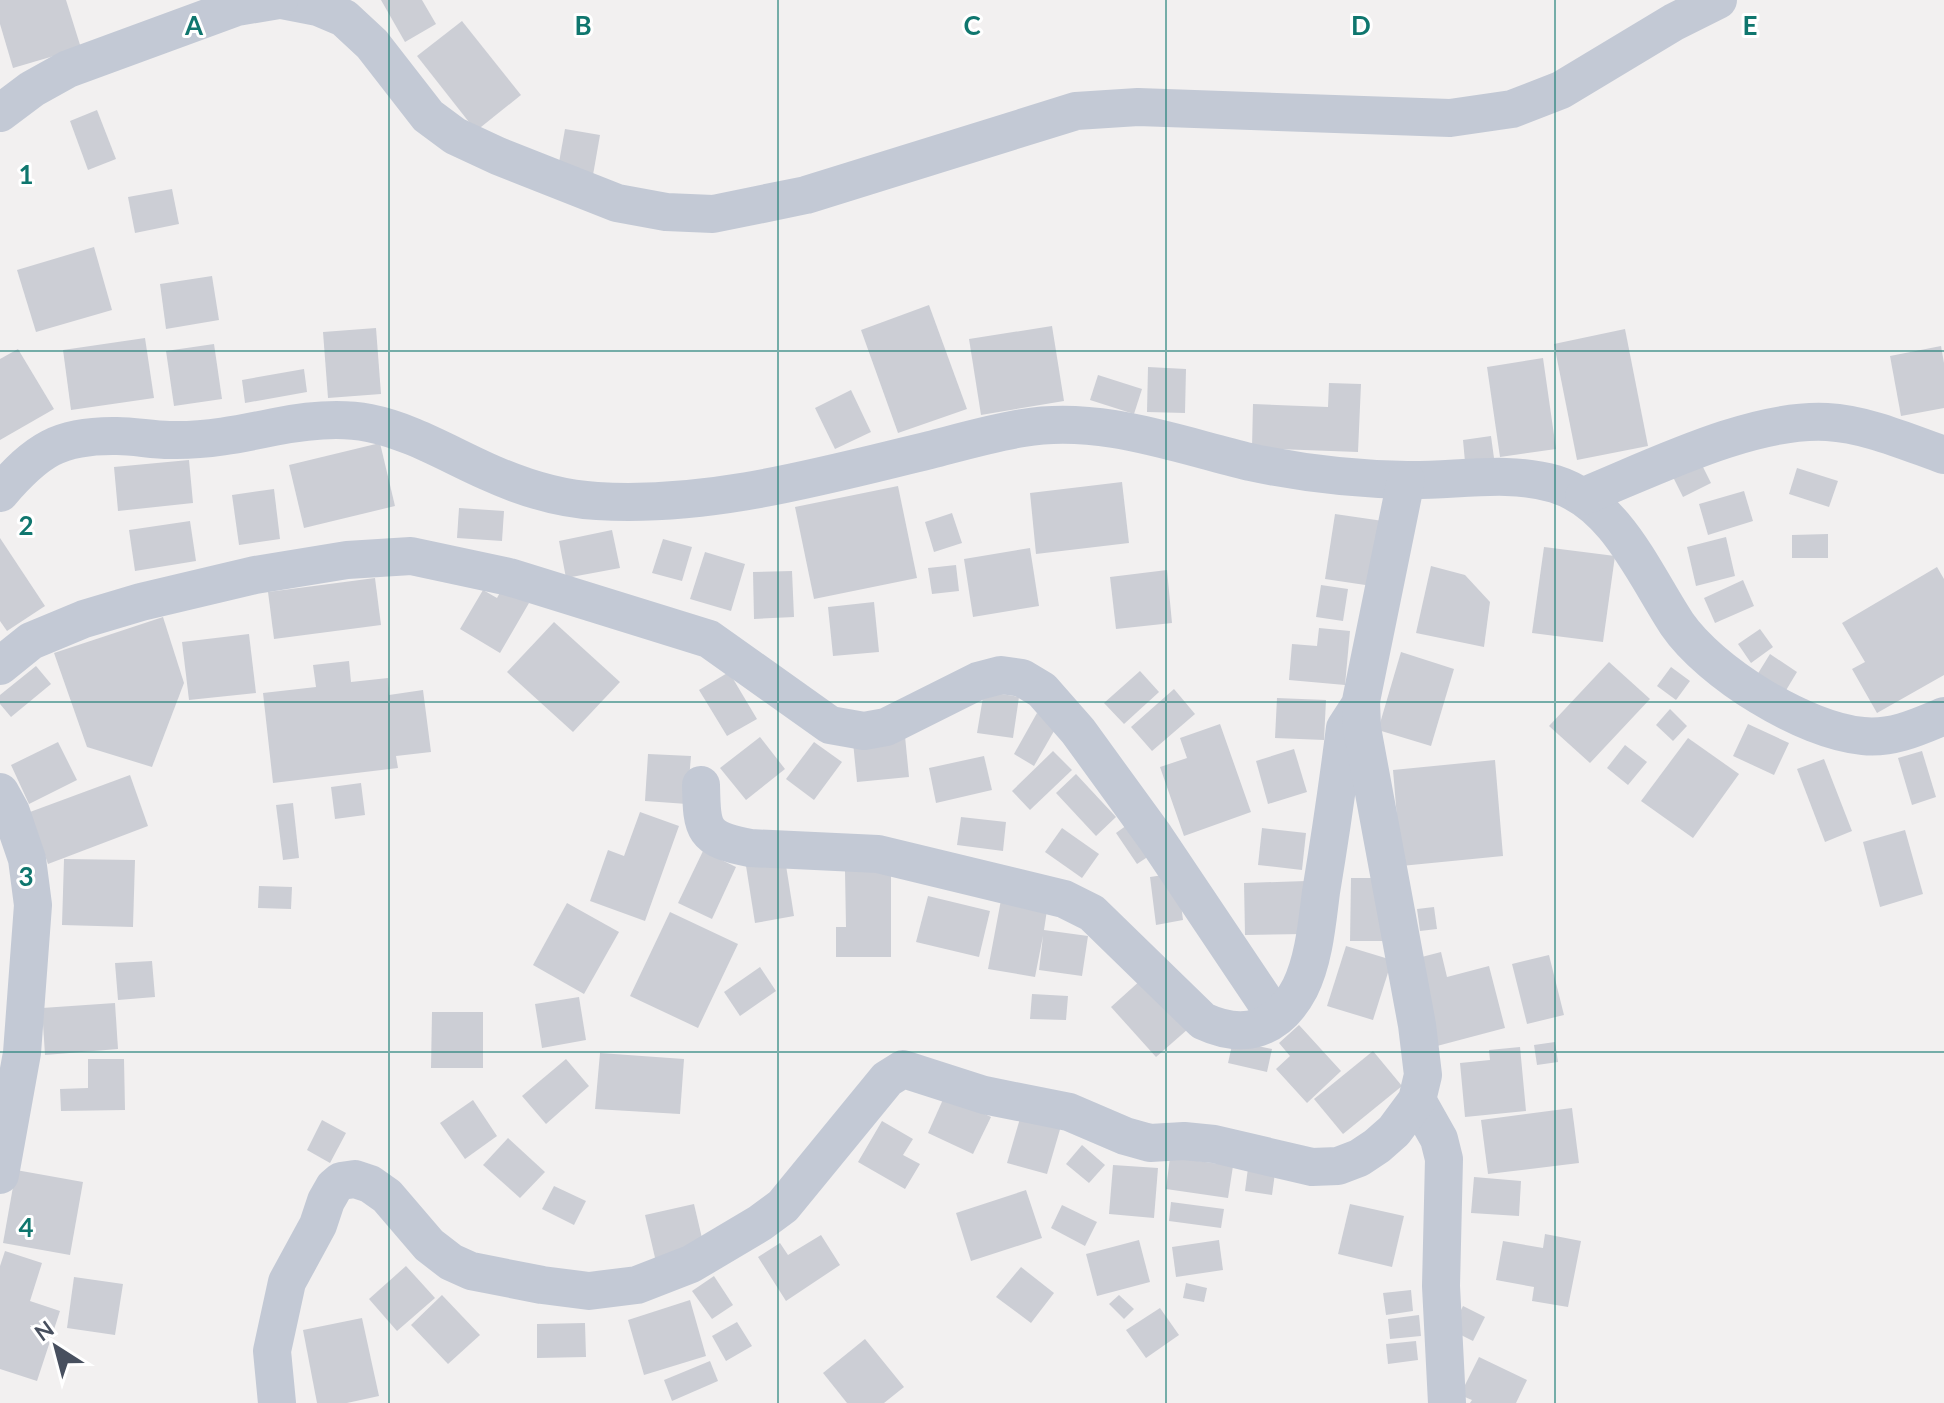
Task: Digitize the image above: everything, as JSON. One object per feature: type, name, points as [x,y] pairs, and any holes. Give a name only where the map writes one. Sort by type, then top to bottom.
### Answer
[{"type":"street","points":[[0,113],[32,89],[68,69],[237,7],[280,0],[318,7],[344,18],[372,44],[428,116],[455,136],[617,203],[666,212],[713,214],[806,195],[1076,111],[1138,107],[1450,118],[1512,109],[1561,90],[1674,22],[1718,0]]},
{"type":"street","points":[[0,493],[32,458],[50,447],[75,439],[116,436],[168,440],[227,437],[325,421],[364,422],[396,430],[526,488],[561,497],[636,503],[761,489],[1017,428],[1063,423],[1100,426],[1258,463],[1321,474],[1406,480],[1514,479],[1551,483],[1584,496],[1638,559],[1679,626],[1698,650],[1718,668],[1761,695],[1819,724],[1862,736],[1888,736],[1944,716]]},
{"type":"street","points":[[1584,496],[1701,449],[1795,422],[1830,422],[1879,433],[1944,455]]},
{"type":"street","points":[[277,1403],[272,1351],[287,1282],[318,1225],[326,1201],[341,1181],[355,1179],[370,1184],[387,1196],[429,1245],[451,1262],[471,1271],[589,1291],[637,1285],[691,1264],[760,1223],[783,1206],[887,1079],[903,1069],[984,1095],[1069,1112],[1150,1143],[1184,1141],[1214,1144],[1312,1167],[1338,1166],[1359,1158],[1394,1131],[1417,1100],[1423,1075],[1417,1025],[1362,728],[1361,701],[1406,480]]},
{"type":"street","points":[[0,666],[31,641],[84,619],[141,602],[255,575],[347,560],[411,556],[509,577],[709,639],[830,725],[864,731],[886,727],[978,681],[1001,675],[1022,678],[1042,690],[1078,731],[1155,837],[1275,1016]]},
{"type":"street","points":[[701,785],[702,819],[714,838],[750,848],[878,854],[1049,894],[1092,913],[1203,1021],[1237,1032],[1253,1030],[1275,1016],[1300,987],[1314,944],[1345,728],[1361,701]]},
{"type":"street","points":[[0,792],[11,812],[27,859],[33,905],[22,1053],[0,1175]]},
{"type":"street","points":[[1417,1100],[1439,1139],[1444,1159],[1441,1286],[1447,1403]]},
{"type":"building","points":[[0,0],[66,0],[81,48],[13,68],[0,24]]},
{"type":"building","points":[[381,0],[422,0],[436,24],[405,42]]},
{"type":"building","points":[[462,21],[521,95],[476,131],[417,56]]},
{"type":"building","points":[[97,110],[116,159],[88,170],[70,121]]},
{"type":"building","points":[[565,129],[600,135],[593,175],[558,168]]},
{"type":"building","points":[[172,189],[179,224],[135,233],[128,197]]},
{"type":"building","points":[[94,247],[112,310],[36,332],[17,270]]},
{"type":"building","points":[[212,276],[219,320],[166,329],[160,284]]},
{"type":"building","points":[[929,305],[967,409],[898,433],[861,330]]},
{"type":"building","points":[[1052,326],[1064,401],[981,415],[969,339]]},
{"type":"building","points":[[376,328],[381,394],[328,398],[323,332]]},
{"type":"building","points":[[1625,329],[1648,446],[1577,460],[1554,344]]},
{"type":"building","points":[[145,338],[154,398],[71,410],[63,350]]},
{"type":"building","points":[[214,344],[222,399],[174,406],[166,351]]},
{"type":"building","points":[[1941,346],[1944,408],[1901,416],[1890,356]]},
{"type":"building","points":[[18,349],[54,409],[0,440],[0,359]]},
{"type":"building","points":[[1543,358],[1556,449],[1500,457],[1487,367]]},
{"type":"building","points":[[1148,367],[1186,369],[1185,413],[1147,412]]},
{"type":"building","points":[[304,369],[307,392],[245,403],[242,380]]},
{"type":"building","points":[[1098,375],[1142,389],[1134,414],[1090,400]]},
{"type":"building","points":[[1329,383],[1361,384],[1358,452],[1252,448],[1253,404],[1328,407]]},
{"type":"building","points":[[851,390],[871,432],[835,449],[815,408]]},
{"type":"building","points":[[1491,436],[1494,458],[1465,462],[1463,440]]},
{"type":"building","points":[[380,443],[395,506],[304,528],[289,465]]},
{"type":"building","points":[[189,460],[193,503],[118,511],[114,467]]},
{"type":"building","points":[[1701,463],[1711,483],[1683,497],[1673,477]]},
{"type":"building","points":[[1797,468],[1838,481],[1829,507],[1789,494]]},
{"type":"building","points":[[1122,482],[1129,543],[1036,554],[1030,493]]},
{"type":"building","points":[[898,486],[917,578],[814,599],[795,507]]},
{"type":"building","points":[[274,489],[280,539],[239,545],[232,495]]},
{"type":"building","points":[[1744,491],[1753,521],[1708,535],[1699,504]]},
{"type":"building","points":[[459,508],[504,511],[502,541],[457,538]]},
{"type":"building","points":[[952,513],[962,543],[934,552],[925,522]]},
{"type":"building","points":[[1335,514],[1383,521],[1372,586],[1325,579]]},
{"type":"building","points":[[190,521],[196,561],[135,571],[129,530]]},
{"type":"building","points":[[612,530],[620,568],[566,578],[559,541]]},
{"type":"building","points":[[1828,534],[1828,558],[1792,558],[1792,535]]},
{"type":"building","points":[[1726,537],[1735,576],[1696,586],[1687,547]]},
{"type":"building","points":[[0,538],[45,606],[7,631],[0,621]]},
{"type":"building","points":[[663,539],[692,547],[682,581],[652,573]]},
{"type":"building","points":[[1544,547],[1615,556],[1603,642],[1532,633]]},
{"type":"building","points":[[1030,548],[1039,606],[973,617],[964,559]]},
{"type":"building","points":[[705,552],[745,564],[731,611],[690,599]]},
{"type":"building","points":[[956,565],[959,591],[932,594],[928,568]]},
{"type":"building","points":[[1431,566],[1465,575],[1490,602],[1484,647],[1416,633]]},
{"type":"building","points":[[1937,567],[1944,579],[1944,675],[1877,713],[1852,669],[1865,662],[1842,623]]},
{"type":"building","points":[[1167,570],[1172,623],[1116,629],[1110,577]]},
{"type":"building","points":[[792,571],[794,617],[754,619],[753,572]]},
{"type":"building","points":[[375,578],[381,625],[274,639],[268,592]]},
{"type":"building","points":[[1743,580],[1754,606],[1715,623],[1704,598]]},
{"type":"building","points":[[1321,585],[1348,589],[1343,621],[1316,617]]},
{"type":"building","points":[[503,587],[529,603],[500,653],[460,629],[483,590],[497,598]]},
{"type":"building","points":[[874,602],[879,652],[833,656],[828,607]]},
{"type":"building","points":[[163,617],[184,683],[152,767],[87,747],[54,653]]},
{"type":"building","points":[[554,622],[620,682],[573,732],[507,672]]},
{"type":"building","points":[[1319,628],[1350,631],[1345,685],[1289,680],[1292,644],[1317,646]]},
{"type":"building","points":[[1760,629],[1773,647],[1751,663],[1738,644]]},
{"type":"building","points":[[249,634],[256,693],[189,700],[182,642]]},
{"type":"building","points":[[1401,652],[1454,669],[1431,746],[1378,730]]},
{"type":"building","points":[[1770,654],[1797,672],[1785,692],[1757,675]]},
{"type":"building","points":[[349,661],[351,682],[388,678],[389,695],[423,690],[431,752],[396,756],[398,768],[273,783],[263,693],[316,687],[313,665]]},
{"type":"building","points":[[1609,662],[1650,699],[1590,763],[1549,726]]},
{"type":"building","points":[[36,666],[51,684],[11,717],[0,704],[0,695]]},
{"type":"building","points":[[1671,667],[1690,681],[1676,700],[1657,686]]},
{"type":"building","points":[[1140,671],[1159,692],[1124,724],[1104,703]]},
{"type":"building","points":[[729,672],[757,719],[727,736],[699,690]]},
{"type":"building","points":[[1174,689],[1195,714],[1152,751],[1131,727]]},
{"type":"building","points":[[984,691],[1019,697],[1013,738],[977,733]]},
{"type":"building","points":[[1277,698],[1326,700],[1324,740],[1275,738]]},
{"type":"building","points":[[1670,709],[1687,726],[1673,741],[1656,725]]},
{"type":"building","points":[[1037,713],[1058,724],[1034,766],[1014,754]]},
{"type":"building","points":[[1220,724],[1251,812],[1184,836],[1160,767],[1187,758],[1180,738]]},
{"type":"building","points":[[1748,724],[1789,743],[1774,775],[1733,756]]},
{"type":"building","points":[[905,736],[909,777],[857,782],[853,742]]},
{"type":"building","points":[[760,737],[785,769],[746,800],[720,768]]},
{"type":"building","points":[[1688,738],[1739,774],[1693,838],[1641,801]]},
{"type":"building","points":[[58,742],[77,780],[29,804],[11,765]]},
{"type":"building","points":[[814,742],[842,762],[814,800],[786,779]]},
{"type":"building","points":[[1625,745],[1647,762],[1628,785],[1607,768]]},
{"type":"building","points":[[1294,749],[1307,792],[1268,804],[1256,761]]},
{"type":"building","points":[[1053,751],[1072,770],[1030,810],[1012,791]]},
{"type":"building","points":[[1922,751],[1936,797],[1912,805],[1898,758]]},
{"type":"building","points":[[648,754],[691,756],[687,804],[645,801]]},
{"type":"building","points":[[984,756],[992,790],[936,803],[929,768]]},
{"type":"building","points":[[1824,759],[1852,831],[1825,842],[1797,769]]},
{"type":"building","points":[[1495,760],[1503,856],[1401,866],[1393,770]]},
{"type":"building","points":[[1076,774],[1116,817],[1096,836],[1056,793]]},
{"type":"building","points":[[130,775],[148,826],[48,864],[30,812]]},
{"type":"building","points":[[361,783],[365,815],[335,819],[331,787]]},
{"type":"building","points":[[293,803],[299,858],[283,860],[276,805]]},
{"type":"building","points":[[640,812],[679,826],[645,921],[590,901],[608,850],[624,856]]},
{"type":"building","points":[[961,817],[1006,822],[1003,851],[957,845]]},
{"type":"building","points":[[1134,820],[1155,852],[1137,864],[1116,833]]},
{"type":"building","points":[[1062,828],[1099,854],[1082,878],[1045,852]]},
{"type":"building","points":[[1262,828],[1306,833],[1302,870],[1258,865]]},
{"type":"building","points":[[1905,830],[1923,894],[1880,907],[1863,842]]},
{"type":"building","points":[[703,851],[736,867],[712,919],[678,903]]},
{"type":"building","points":[[64,859],[135,860],[133,927],[62,925]]},
{"type":"building","points":[[785,859],[794,916],[755,923],[746,866]]},
{"type":"building","points":[[891,870],[891,957],[836,957],[836,927],[846,927],[845,871]]},
{"type":"building","points":[[1177,873],[1183,920],[1156,925],[1150,877]]},
{"type":"building","points":[[1351,878],[1384,878],[1383,941],[1350,941]]},
{"type":"building","points":[[1306,881],[1306,934],[1245,935],[1244,883]]},
{"type":"building","points":[[259,886],[292,887],[291,909],[258,908]]},
{"type":"building","points":[[928,896],[990,911],[979,957],[916,942]]},
{"type":"building","points":[[1001,900],[1047,910],[1044,930],[1088,936],[1082,976],[1039,970],[1043,936],[1035,977],[988,969]]},
{"type":"building","points":[[567,903],[619,932],[584,994],[533,965]]},
{"type":"building","points":[[1434,907],[1437,929],[1420,931],[1417,909]]},
{"type":"building","points":[[670,912],[738,944],[698,1028],[630,996]]},
{"type":"building","points":[[1346,946],[1392,960],[1373,1020],[1327,1006]]},
{"type":"building","points":[[1441,952],[1447,977],[1489,966],[1505,1028],[1437,1046],[1414,959]]},
{"type":"building","points":[[1549,955],[1564,1015],[1527,1024],[1512,964]]},
{"type":"building","points":[[152,961],[155,997],[118,1000],[115,963]]},
{"type":"building","points":[[760,967],[776,991],[740,1016],[724,992]]},
{"type":"building","points":[[1142,979],[1188,1029],[1156,1057],[1111,1007]]},
{"type":"building","points":[[1032,994],[1068,996],[1066,1020],[1030,1019]]},
{"type":"building","points":[[579,997],[586,1040],[542,1048],[535,1004]]},
{"type":"building","points":[[115,1003],[118,1049],[45,1055],[42,1008]]},
{"type":"building","points":[[432,1012],[483,1012],[483,1068],[431,1068]]},
{"type":"building","points":[[1299,1025],[1341,1071],[1307,1103],[1276,1069],[1290,1056],[1279,1043]]},
{"type":"building","points":[[1233,1041],[1272,1049],[1267,1072],[1228,1063]]},
{"type":"building","points":[[1555,1042],[1558,1062],[1537,1065],[1534,1045]]},
{"type":"building","points":[[1520,1047],[1526,1111],[1465,1117],[1460,1063],[1490,1060],[1489,1050]]},
{"type":"building","points":[[1373,1051],[1402,1086],[1343,1134],[1314,1099]]},
{"type":"building","points":[[600,1053],[684,1059],[680,1114],[595,1109]]},
{"type":"building","points":[[88,1059],[124,1059],[125,1110],[61,1111],[60,1089],[88,1088]]},
{"type":"building","points":[[566,1059],[589,1086],[546,1124],[522,1096]]},
{"type":"building","points":[[945,1095],[991,1117],[973,1154],[928,1133]]},
{"type":"building","points":[[473,1100],[497,1136],[465,1159],[440,1123]]},
{"type":"building","points":[[1572,1108],[1579,1163],[1488,1174],[1481,1120]]},
{"type":"building","points":[[1021,1115],[1061,1126],[1047,1174],[1007,1163]]},
{"type":"building","points":[[322,1120],[346,1133],[330,1163],[307,1150]]},
{"type":"building","points":[[882,1121],[913,1139],[903,1155],[920,1164],[905,1189],[858,1162]]},
{"type":"building","points":[[508,1138],[545,1172],[520,1198],[483,1165]]},
{"type":"building","points":[[1082,1145],[1105,1165],[1089,1183],[1066,1164]]},
{"type":"building","points":[[1170,1157],[1233,1166],[1228,1198],[1166,1189]]},
{"type":"building","points":[[1113,1165],[1158,1168],[1154,1218],[1109,1214]]},
{"type":"building","points":[[1248,1168],[1275,1173],[1272,1195],[1245,1191]]},
{"type":"building","points":[[16,1170],[83,1182],[70,1255],[3,1243]]},
{"type":"building","points":[[1474,1177],[1521,1181],[1519,1216],[1471,1213]]},
{"type":"building","points":[[554,1186],[586,1201],[574,1225],[542,1209]]},
{"type":"building","points":[[1026,1190],[1042,1238],[971,1261],[956,1213]]},
{"type":"building","points":[[1171,1202],[1224,1209],[1221,1228],[1169,1221]]},
{"type":"building","points":[[694,1204],[705,1251],[656,1262],[645,1215]]},
{"type":"building","points":[[1350,1204],[1404,1216],[1392,1267],[1338,1254]]},
{"type":"building","points":[[1062,1205],[1097,1222],[1085,1246],[1051,1228]]},
{"type":"building","points":[[1545,1234],[1581,1241],[1568,1307],[1532,1301],[1534,1287],[1496,1280],[1503,1241],[1543,1248]]},
{"type":"building","points":[[821,1235],[840,1265],[786,1301],[758,1257],[780,1243],[788,1255]]},
{"type":"building","points":[[1139,1240],[1150,1282],[1097,1296],[1086,1254]]},
{"type":"building","points":[[1219,1240],[1223,1270],[1176,1277],[1172,1247]]},
{"type":"building","points":[[5,1251],[42,1263],[30,1301],[60,1311],[37,1381],[0,1369],[0,1266]]},
{"type":"building","points":[[406,1266],[435,1298],[397,1331],[369,1299]]},
{"type":"building","points":[[1021,1267],[1054,1293],[1031,1323],[996,1297]]},
{"type":"building","points":[[714,1276],[733,1305],[712,1319],[692,1291]]},
{"type":"building","points":[[74,1277],[123,1284],[115,1335],[67,1328]]},
{"type":"building","points":[[1186,1283],[1207,1288],[1204,1302],[1183,1298]]},
{"type":"building","points":[[1411,1290],[1413,1311],[1386,1315],[1383,1293]]},
{"type":"building","points":[[442,1295],[480,1335],[448,1364],[411,1325]]},
{"type":"building","points":[[1119,1295],[1134,1309],[1124,1319],[1109,1304]]},
{"type":"building","points":[[690,1300],[706,1356],[644,1375],[628,1320]]},
{"type":"building","points":[[1463,1306],[1485,1317],[1473,1341],[1451,1330]]},
{"type":"building","points":[[1160,1308],[1179,1335],[1146,1358],[1126,1330]]},
{"type":"building","points":[[1419,1315],[1421,1336],[1390,1339],[1388,1319]]},
{"type":"building","points":[[362,1318],[379,1396],[347,1403],[317,1403],[303,1330]]},
{"type":"building","points":[[737,1322],[752,1346],[726,1361],[712,1336]]},
{"type":"building","points":[[585,1323],[586,1357],[537,1358],[537,1324]]},
{"type":"building","points":[[865,1339],[904,1387],[884,1403],[847,1403],[823,1373]]},
{"type":"building","points":[[1416,1341],[1418,1360],[1388,1364],[1386,1344]]},
{"type":"building","points":[[1479,1357],[1527,1380],[1516,1403],[1470,1403],[1472,1400],[1460,1395]]},
{"type":"building","points":[[710,1361],[718,1381],[672,1401],[664,1380]]}]
